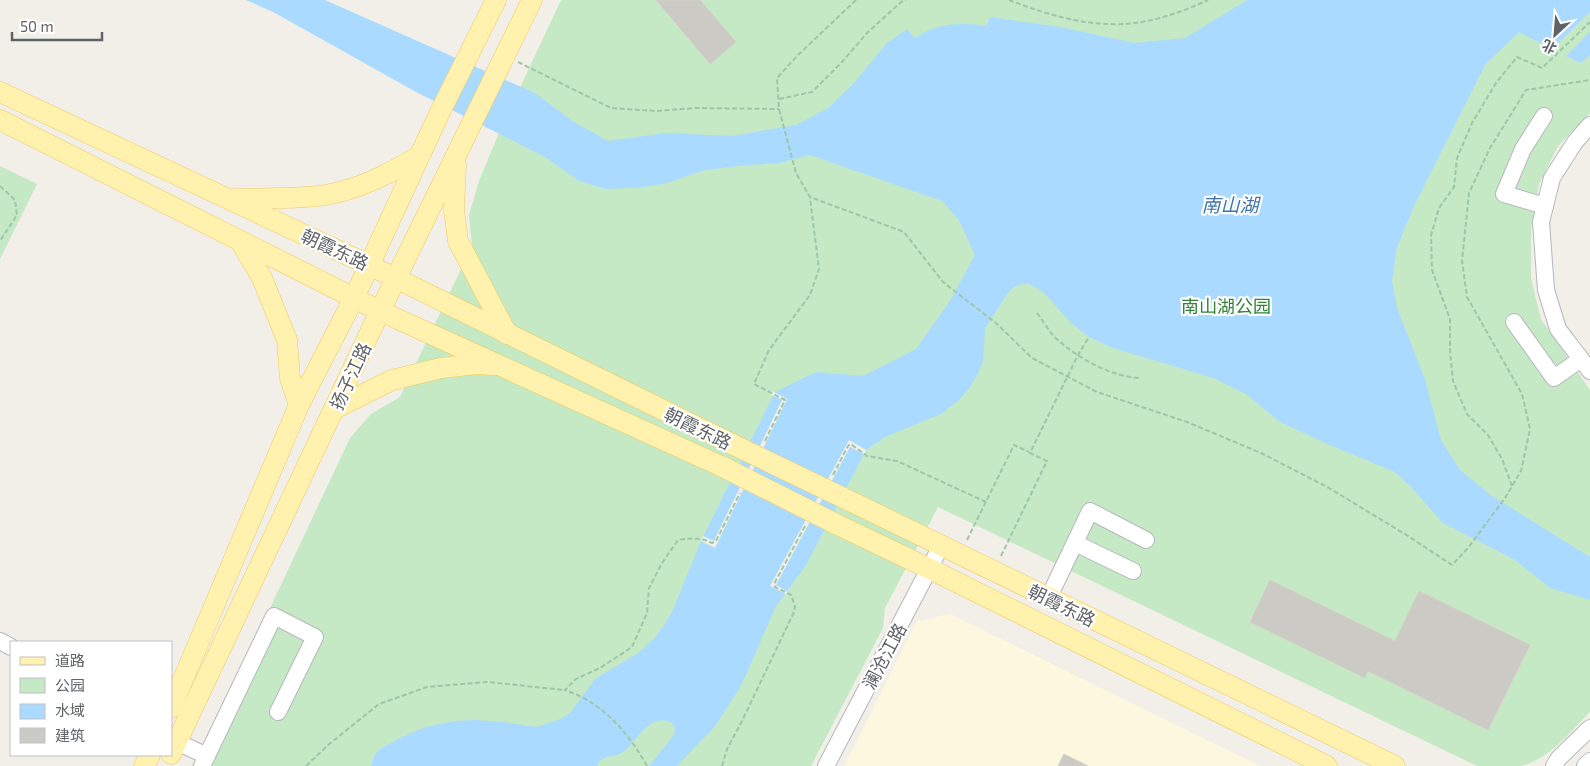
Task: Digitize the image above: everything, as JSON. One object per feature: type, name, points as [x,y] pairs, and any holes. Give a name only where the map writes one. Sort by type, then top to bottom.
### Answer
[{"type":"main road","name":"扬子江路","points":[[172,706],[299,405],[354,298],[439,114],[496,0]]},
{"type":"main road","name":"扬子江路","points":[[173,750],[380,310],[532,0]]},
{"type":"main road","name":"朝霞东路","points":[[0,92],[369,265],[736,446],[1395,766]]},
{"type":"main road","name":"朝霞东路","points":[[0,120],[354,298],[723,467],[1327,766]]},
{"type":"main road","points":[[227,199],[307,197],[342,192],[386,175],[420,156]]},
{"type":"main road","points":[[456,157],[454,210],[458,241],[507,334]]},
{"type":"main road","points":[[240,241],[262,278],[287,340],[290,378],[299,405]]},
{"type":"main road","points":[[334,409],[392,380],[441,368],[477,364],[500,365]]},
{"type":"street","points":[[1544,116],[1522,149],[1504,194],[1545,206]]},
{"type":"street","points":[[1514,322],[1554,378],[1586,365],[1558,329],[1546,290],[1541,222],[1552,178],[1575,142],[1590,125]]},
{"type":"street","points":[[1048,598],[1090,511],[1146,540]]},
{"type":"street","points":[[1074,543],[1133,571]]},
{"type":"street","name":"澜沧江路","points":[[826,766],[941,546]]},
{"type":"street","points":[[173,750],[204,761],[274,616],[315,637],[278,712]]},
{"type":"street","points":[[1554,766],[1559,758],[1590,728]]},
{"type":"street","points":[[1585,766],[1590,761]]},
{"type":"path","points":[[762,447],[785,400],[754,384],[769,350],[810,295],[819,269],[810,198],[796,173],[779,109],[777,78],[797,56],[856,0]]},
{"type":"path","points":[[779,100],[812,92],[867,33],[901,2],[906,0]]},
{"type":"path","points":[[1008,0],[1068,19],[1110,25],[1153,20],[1208,0]]},
{"type":"path","points":[[1512,486],[1502,459],[1488,435],[1467,414],[1454,381],[1450,351],[1450,319],[1432,270],[1431,235],[1440,208],[1454,187],[1457,158],[1472,123],[1496,83],[1517,57],[1542,68],[1590,22]]},
{"type":"path","points":[[501,63],[611,108],[656,111],[696,108],[779,109]]},
{"type":"path","points":[[810,198],[904,232],[943,282],[997,324],[1032,358],[1097,392],[1186,422],[1261,453],[1329,488],[1452,565],[1468,548],[1505,498],[1521,471],[1530,428],[1522,394],[1467,297],[1462,260],[1469,193],[1490,148],[1526,90],[1590,80]]},
{"type":"path","points":[[0,186],[15,200],[17,215],[0,241]]},
{"type":"path","points":[[1037,313],[1057,340],[1078,355],[1112,373],[1141,378]]},
{"type":"path","points":[[1030,453],[1078,355],[1090,338]]},
{"type":"path","points":[[830,481],[850,444],[867,456],[897,461],[986,502]]},
{"type":"path","points":[[960,555],[1014,445],[1047,460],[993,571]]},
{"type":"path","points":[[565,690],[576,679],[600,668],[632,646],[647,613],[649,588],[662,563],[678,540],[702,538],[712,543],[716,541],[742,490]]},
{"type":"path","points":[[722,766],[727,749],[794,612],[795,606],[790,595],[775,587],[774,584],[806,524]]},
{"type":"path","points":[[306,766],[328,745],[379,704],[427,687],[487,682],[565,690],[580,695],[618,724],[634,743],[647,766]]},
{"type":"shaded area","points":[[950,614],[1260,766],[844,766],[917,621]]},
{"type":"green space","name":"南山湖公园","points":[[561,0],[1590,0],[1590,113],[1558,146],[1539,184],[1531,230],[1531,279],[1541,319],[1590,390],[1590,712],[1550,752],[1531,763],[1520,766],[1477,766],[938,507],[885,608],[883,628],[811,766],[192,766],[272,604],[350,438],[371,414],[400,397],[472,246],[469,215],[479,181],[498,135]]},
{"type":"green space","points":[[0,166],[37,184],[0,259]]},
{"type":"water","name":"南山湖","points":[[246,0],[325,0],[535,93],[574,122],[608,141],[666,133],[732,136],[796,125],[828,108],[853,84],[887,43],[907,29],[915,38],[932,29],[949,25],[986,26],[990,17],[1060,27],[1135,43],[1185,38],[1247,0],[1590,0],[1590,12],[1552,49],[1519,32],[1485,65],[1415,204],[1397,247],[1392,281],[1397,308],[1425,379],[1441,440],[1460,470],[1492,496],[1590,557],[1590,600],[1550,588],[1515,560],[1443,523],[1395,472],[1280,422],[1246,394],[1213,378],[1113,348],[1089,337],[1070,322],[1040,290],[1029,284],[1021,284],[1014,287],[1008,293],[985,328],[983,361],[970,387],[959,400],[941,414],[885,437],[866,450],[806,565],[775,608],[742,684],[716,725],[677,766],[649,766],[674,735],[675,729],[672,723],[664,720],[650,724],[623,752],[601,760],[597,766],[371,766],[375,754],[380,749],[426,727],[455,721],[474,720],[536,727],[561,719],[571,712],[595,679],[638,653],[653,640],[665,624],[672,612],[701,541],[775,392],[816,372],[863,376],[916,349],[950,301],[975,255],[959,220],[942,201],[810,155],[779,163],[704,170],[667,183],[644,187],[606,189],[579,181],[545,157],[416,92],[275,13]]},
{"type":"water","points":[[1590,32],[1590,55],[1581,63],[1566,56]]},
{"type":"pier","points":[[772,391],[787,399],[715,548],[701,541],[703,536],[714,541],[782,400],[770,394]]},
{"type":"pier","points":[[849,440],[866,450],[864,454],[850,447],[776,585],[789,593],[788,595],[770,586]]},
{"type":"building","points":[[656,0],[700,0],[736,42],[710,64]]},
{"type":"building","points":[[1270,580],[1395,641],[1419,591],[1530,645],[1488,730],[1368,671],[1365,678],[1250,622]]},
{"type":"building","points":[[1064,754],[1088,766],[1058,766]]}]
